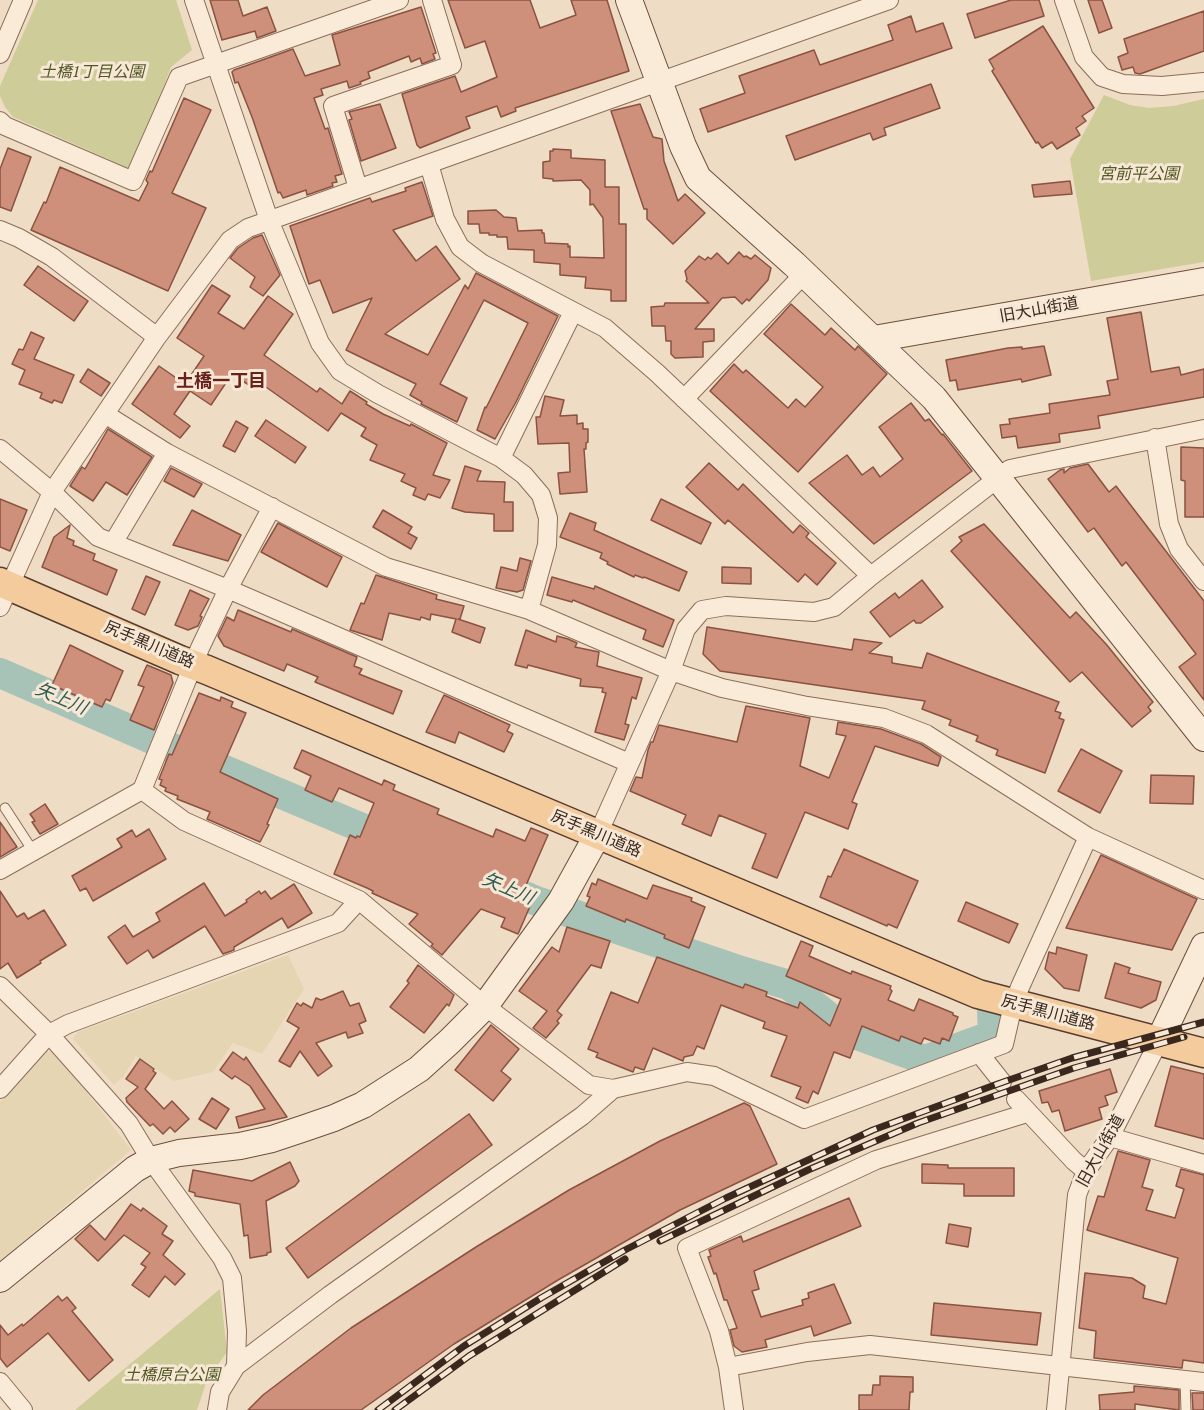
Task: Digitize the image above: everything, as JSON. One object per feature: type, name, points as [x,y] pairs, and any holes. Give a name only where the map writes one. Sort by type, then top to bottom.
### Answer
[{"type":"main road","name":"尻手黒川道路","points":[[3,592],[194,664],[978,994],[1013,1005],[1204,1053]]},
{"type":"street","points":[[0,54],[23,0]]},
{"type":"street","points":[[194,0],[269,220],[320,343],[340,371],[378,394],[501,458],[524,475],[541,495],[548,518],[547,545],[529,610]]},
{"type":"street","points":[[0,121],[5,126],[133,181],[179,77],[399,0]]},
{"type":"street","points":[[358,188],[333,106],[452,65],[432,0]]},
{"type":"street","points":[[629,0],[682,146],[698,177],[874,339],[934,398],[1204,738]]},
{"type":"street","points":[[3,592],[52,492],[157,337],[230,240],[248,228],[269,220],[888,0]]},
{"type":"street","points":[[1064,0],[1084,57],[1102,77],[1123,84],[1162,86],[1204,82]]},
{"type":"street","points":[[429,164],[445,219],[460,247],[481,263],[605,328],[625,344],[871,576]]},
{"type":"street","points":[[0,230],[52,257],[157,337]]},
{"type":"street","points":[[684,399],[804,274]]},
{"type":"street","name":"旧大山街道","points":[[874,339],[1204,281]]},
{"type":"street","points":[[501,458],[573,312]]},
{"type":"street","points":[[105,414],[167,453],[386,567],[529,610],[671,670],[722,688],[807,706],[884,718],[926,734],[1088,837],[1204,890]]},
{"type":"street","points":[[0,1279],[135,1169],[152,1160],[179,1153],[240,1146],[273,1139],[334,1118],[363,1105],[419,1069],[450,1041],[484,1006],[561,901],[598,834],[671,670],[686,629],[702,610],[726,606],[814,612],[834,607],[1010,469],[1204,429]]},
{"type":"street","points":[[1155,438],[1169,524],[1179,549],[1204,581]]},
{"type":"street","points":[[0,449],[52,492],[98,537],[228,589],[629,763]]},
{"type":"street","points":[[113,543],[167,453]]},
{"type":"street","points":[[0,870],[142,790],[228,589],[272,507]]},
{"type":"street","points":[[142,790],[184,821],[359,900],[484,1006],[589,1085],[614,1089],[687,1072],[714,1076],[804,1119],[1004,1044],[1013,1005],[1088,837]]},
{"type":"street","points":[[0,1089],[50,1034],[68,1024],[338,923],[359,900]]},
{"type":"street","name":"旧大山街道","points":[[1056,1410],[1077,1195],[1086,1171],[1110,1137],[1198,971],[1204,946]]},
{"type":"street","points":[[0,986],[50,1034],[129,1124],[222,1257],[232,1278],[237,1331],[236,1366]]},
{"type":"street","points":[[979,1053],[1002,1082]]},
{"type":"street","points":[[217,1410],[220,1392],[236,1366],[330,1295],[582,1116],[614,1089]]},
{"type":"street","points":[[734,1410],[728,1367],[719,1331],[687,1248],[876,1160],[1022,1106],[1086,1171]]},
{"type":"street","points":[[1110,1137],[1204,1164]]},
{"type":"street","points":[[728,1367],[807,1352],[870,1345],[1204,1382]]},
{"type":"street","points":[[0,1382],[23,1410]]},
{"type":"lane","points":[[5,808],[33,851]]},
{"type":"lane","points":[[1185,1380],[1186,1410]]},
{"type":"shaded area","points":[[288,955],[304,989],[262,1054],[233,1043],[213,1072],[174,1081],[136,1056],[123,1077],[114,1085],[73,1039],[78,1032]]},
{"type":"shaded area","points":[[44,1051],[56,1052],[131,1150],[0,1261],[0,1102]]},
{"type":"green space","name":"土橋1丁目公園","points":[[38,0],[176,0],[192,50],[171,67],[133,170],[13,117],[5,107],[0,96],[0,86]]},
{"type":"green space","name":"宮前平公園","points":[[1104,95],[1130,105],[1149,108],[1173,106],[1204,99],[1204,262],[1091,281],[1070,159]]},
{"type":"green space","name":"土橋原台公園","points":[[220,1289],[227,1352],[207,1380],[197,1410],[75,1410]]},
{"type":"building","points":[[210,0],[238,0],[243,16],[267,7],[276,31],[257,38],[255,31],[222,40]]},
{"type":"building","points":[[448,0],[530,0],[540,28],[576,15],[571,0],[607,0],[629,71],[515,108],[516,111],[501,117],[497,106],[466,117],[470,128],[420,148],[417,145],[402,94],[455,76],[461,92],[497,77],[485,41],[465,48]]},
{"type":"building","points":[[1011,0],[1039,0],[1044,16],[975,38],[967,14]]},
{"type":"building","points":[[1088,0],[1102,0],[1112,28],[1099,33]]},
{"type":"building","points":[[421,7],[436,53],[433,54],[435,59],[422,64],[420,58],[411,62],[409,56],[368,72],[370,78],[360,82],[361,84],[349,88],[347,81],[321,89],[323,95],[314,98],[325,129],[328,128],[342,174],[335,176],[337,182],[332,183],[333,186],[307,195],[306,190],[283,198],[280,192],[278,193],[252,117],[232,72],[293,49],[305,76],[340,65],[332,35]]},
{"type":"building","points":[[1204,11],[1204,51],[1140,74],[1135,73],[1133,67],[1122,70],[1118,57],[1128,53],[1124,39]]},
{"type":"building","points":[[911,16],[916,32],[943,23],[952,48],[708,132],[700,109],[745,93],[739,76],[814,50],[820,65],[893,40],[888,25]]},
{"type":"building","points":[[1043,26],[1094,108],[1082,116],[1086,121],[1076,128],[1080,135],[1057,149],[1052,142],[1042,148],[1038,142],[1036,143],[992,71],[994,69],[989,60]]},
{"type":"building","points":[[931,84],[940,108],[884,128],[886,135],[873,140],[870,133],[795,160],[786,136]]},
{"type":"building","points":[[184,98],[211,110],[172,193],[206,208],[168,291],[31,230],[44,202],[46,203],[60,167],[139,201],[148,183],[146,180],[150,171],[152,172]]},
{"type":"building","points":[[380,104],[396,148],[361,161],[349,120],[352,119],[349,112]]},
{"type":"building","points":[[640,104],[653,137],[662,139],[664,161],[678,201],[685,194],[705,213],[673,244],[647,219],[647,209],[644,209],[611,111]]},
{"type":"building","points":[[8,148],[31,157],[11,211],[0,207],[0,169]]},
{"type":"building","points":[[553,149],[571,150],[571,158],[605,160],[605,187],[619,187],[619,224],[626,224],[626,301],[611,301],[611,290],[585,288],[586,277],[560,275],[560,264],[534,262],[534,250],[508,249],[507,237],[480,233],[479,224],[468,224],[468,211],[496,210],[504,217],[516,218],[518,231],[542,230],[545,243],[568,244],[570,257],[604,258],[603,218],[593,204],[590,205],[590,190],[581,180],[553,181],[553,179],[543,178],[543,162],[550,161],[550,151]]},
{"type":"building","points":[[1070,181],[1072,194],[1034,197],[1032,185]]},
{"type":"building","points":[[422,182],[433,216],[393,230],[416,261],[436,246],[460,279],[385,334],[428,355],[465,285],[468,289],[476,273],[558,316],[516,402],[495,439],[477,430],[485,407],[528,323],[484,300],[440,384],[467,398],[457,422],[421,404],[422,402],[410,395],[416,384],[346,350],[372,298],[333,313],[320,280],[309,284],[290,226],[370,198],[372,202],[406,191],[405,188]]},
{"type":"building","points":[[262,235],[280,275],[263,296],[250,287],[255,277],[230,258],[238,248]]},
{"type":"building","points":[[739,252],[751,259],[755,255],[771,268],[768,280],[749,301],[747,299],[742,304],[735,297],[722,298],[695,329],[714,329],[714,341],[703,342],[703,357],[675,358],[671,354],[671,341],[666,341],[665,326],[652,326],[651,307],[664,306],[665,303],[709,303],[686,281],[685,271],[699,256],[705,260],[708,257],[711,259],[717,253],[728,264]]},
{"type":"building","points":[[38,266],[88,301],[74,321],[24,285]]},
{"type":"building","points":[[212,285],[230,296],[218,313],[244,329],[268,296],[293,314],[264,355],[317,392],[320,388],[342,404],[350,391],[383,414],[410,426],[411,424],[447,443],[433,475],[450,480],[440,498],[428,494],[425,500],[413,495],[416,488],[401,481],[405,474],[370,460],[377,445],[361,436],[366,428],[341,413],[328,431],[256,380],[252,387],[232,374],[211,405],[190,391],[174,414],[190,426],[180,438],[132,404],[159,366],[185,384],[204,356],[177,338]]},
{"type":"building","points":[[791,304],[825,335],[831,328],[855,350],[858,346],[887,374],[798,472],[710,391],[734,364],[743,373],[746,370],[788,408],[796,399],[805,407],[823,387],[764,334]]},
{"type":"building","points":[[1141,312],[1151,372],[1179,367],[1181,375],[1204,369],[1204,397],[1098,416],[1100,428],[1059,434],[1060,442],[1018,448],[1016,436],[1002,438],[1000,425],[1010,424],[1009,419],[1050,413],[1049,404],[1110,395],[1107,381],[1118,379],[1107,318]]},
{"type":"building","points":[[31,332],[44,338],[34,359],[74,375],[62,403],[54,400],[52,403],[40,398],[42,393],[19,384],[25,370],[12,364],[19,349],[23,350]]},
{"type":"building","points":[[1044,346],[1051,375],[1022,382],[1021,379],[958,390],[956,380],[950,381],[946,360],[1008,348]]},
{"type":"building","points":[[88,369],[110,383],[101,396],[80,382]]},
{"type":"building","points":[[545,396],[564,400],[560,416],[577,415],[577,424],[583,423],[583,429],[588,429],[588,442],[584,449],[587,492],[560,494],[558,473],[570,472],[569,443],[538,444],[536,417],[540,417]]},
{"type":"building","points":[[911,403],[925,421],[929,419],[943,434],[972,471],[874,544],[809,483],[847,455],[862,475],[873,467],[880,477],[903,459],[879,427]]},
{"type":"building","points":[[266,420],[306,447],[295,463],[255,436]]},
{"type":"building","points":[[236,421],[248,428],[235,452],[223,446]]},
{"type":"building","points":[[108,429],[152,457],[127,495],[106,482],[93,501],[70,486],[82,467],[85,469]]},
{"type":"building","points":[[1181,447],[1204,448],[1204,517],[1185,517],[1185,481],[1181,480]]},
{"type":"building","points":[[709,463],[738,490],[743,484],[793,533],[800,525],[809,533],[806,537],[836,563],[817,585],[805,574],[798,582],[728,520],[725,524],[686,487]]},
{"type":"building","points":[[1088,464],[1109,492],[1116,486],[1204,601],[1204,700],[1179,667],[1196,654],[1126,562],[1122,566],[1094,528],[1088,532],[1048,479],[1060,470],[1064,469],[1064,473],[1070,468]]},
{"type":"building","points":[[465,466],[481,471],[477,481],[505,482],[504,502],[513,502],[513,531],[494,531],[494,514],[465,512],[452,508]]},
{"type":"building","points":[[171,468],[202,484],[194,497],[164,481]]},
{"type":"building","points":[[0,499],[27,510],[10,551],[0,547]]},
{"type":"building","points":[[661,499],[711,523],[701,544],[651,520]]},
{"type":"building","points":[[192,510],[241,535],[228,561],[173,545]]},
{"type":"building","points":[[383,510],[412,527],[408,533],[417,538],[411,549],[373,527]]},
{"type":"building","points":[[570,513],[596,523],[594,530],[687,572],[679,591],[644,577],[635,575],[634,577],[607,564],[608,562],[600,558],[602,553],[560,537]]},
{"type":"building","points":[[278,523],[342,557],[327,587],[261,552]]},
{"type":"building","points":[[984,524],[1070,618],[1076,612],[1106,644],[1153,702],[1148,707],[1151,711],[1132,727],[1082,672],[1070,682],[951,551],[962,541],[959,537]]},
{"type":"building","points":[[70,525],[67,538],[74,541],[73,545],[95,554],[93,560],[117,570],[107,595],[42,567],[54,537]]},
{"type":"building","points":[[520,558],[531,561],[523,590],[517,592],[496,588],[501,567],[517,571]]},
{"type":"building","points":[[722,567],[751,568],[751,584],[722,583]]},
{"type":"building","points":[[376,575],[437,595],[436,599],[464,606],[460,619],[458,619],[485,628],[480,643],[452,632],[456,619],[431,614],[430,620],[421,617],[420,620],[389,613],[382,640],[350,630]]},
{"type":"building","points":[[146,576],[160,582],[145,615],[132,609]]},
{"type":"building","points":[[552,577],[594,589],[595,586],[674,620],[663,647],[643,639],[646,630],[573,600],[572,602],[547,595]]},
{"type":"building","points":[[922,580],[943,607],[921,623],[916,623],[914,620],[890,637],[870,612],[895,593],[899,598]]},
{"type":"building","points":[[190,590],[209,599],[200,616],[202,617],[198,626],[188,630],[175,625]]},
{"type":"building","points":[[238,610],[291,632],[292,629],[357,657],[354,666],[362,669],[359,674],[402,691],[393,714],[315,682],[318,677],[287,664],[284,671],[224,646],[218,636],[227,617],[234,621]]},
{"type":"building","points":[[707,627],[852,650],[854,639],[882,643],[869,653],[892,657],[892,663],[922,668],[927,653],[1059,702],[1055,711],[1061,713],[1059,718],[1064,720],[1045,773],[996,755],[998,750],[976,741],[978,736],[949,725],[951,720],[922,709],[925,701],[720,671],[703,654]]},
{"type":"building","points":[[526,630],[556,642],[557,636],[568,639],[577,643],[575,647],[599,652],[597,666],[642,678],[636,699],[632,697],[625,724],[629,725],[624,740],[595,732],[606,693],[602,692],[603,688],[580,686],[581,679],[528,665],[527,668],[515,665]]},
{"type":"building","points":[[70,645],[123,671],[110,701],[106,699],[102,707],[52,685]]},
{"type":"building","points":[[147,665],[171,675],[173,683],[154,730],[130,720],[144,687],[138,685]]},
{"type":"building","points":[[199,693],[220,701],[221,697],[233,702],[231,707],[246,713],[220,772],[278,799],[260,842],[207,819],[210,812],[177,799],[178,796],[165,791],[166,788],[160,785],[162,780],[159,779],[169,754],[172,755]]},
{"type":"building","points":[[444,695],[510,725],[507,731],[513,734],[504,752],[459,732],[455,743],[426,732]]},
{"type":"building","points":[[746,706],[810,718],[800,766],[829,778],[846,736],[836,734],[838,722],[881,729],[921,744],[941,757],[938,766],[875,746],[852,802],[857,804],[848,829],[805,812],[777,878],[752,868],[766,834],[719,815],[711,836],[682,824],[686,815],[630,791],[636,777],[642,778],[648,750],[659,725],[737,742]]},
{"type":"building","points":[[1081,749],[1122,771],[1100,813],[1058,791]]},
{"type":"building","points":[[302,750],[382,785],[384,780],[395,785],[393,790],[439,809],[437,814],[493,837],[496,829],[525,841],[531,828],[548,835],[520,899],[531,904],[518,934],[501,927],[505,918],[481,909],[442,955],[431,946],[433,944],[409,924],[418,914],[334,874],[350,835],[360,837],[374,803],[339,788],[332,802],[305,790],[311,776],[294,768]]},
{"type":"building","points":[[1151,775],[1194,776],[1193,804],[1150,803]]},
{"type":"building","points":[[45,804],[58,824],[40,834],[30,814]]},
{"type":"building","points":[[0,822],[17,847],[0,857]]},
{"type":"building","points":[[149,829],[166,859],[93,901],[86,888],[80,891],[72,876],[122,847],[117,839],[132,830],[136,837]]},
{"type":"building","points":[[844,849],[918,881],[897,928],[888,924],[887,926],[820,897],[828,876],[831,877]]},
{"type":"building","points":[[1101,855],[1197,899],[1172,950],[1066,928]]},
{"type":"building","points":[[598,879],[647,899],[653,885],[692,898],[691,901],[705,907],[689,948],[626,919],[625,922],[586,906],[592,883],[596,885]]},
{"type":"building","points":[[204,883],[225,916],[259,891],[261,894],[265,891],[271,899],[294,884],[312,913],[288,928],[282,918],[234,947],[234,950],[223,954],[205,926],[153,958],[148,950],[127,964],[108,937],[125,925],[133,937],[160,921],[156,913]]},
{"type":"building","points":[[0,891],[17,917],[24,913],[28,919],[44,910],[66,945],[17,978],[8,963],[0,969]]},
{"type":"building","points":[[966,902],[1018,924],[1009,943],[958,921]]},
{"type":"building","points":[[567,927],[610,941],[601,968],[591,965],[557,1011],[562,1015],[557,1021],[559,1023],[546,1038],[533,1028],[547,1011],[519,991],[552,947],[559,952]]},
{"type":"building","points":[[801,941],[813,946],[809,956],[851,974],[852,971],[891,986],[892,991],[888,1000],[914,1011],[919,999],[953,1013],[958,1017],[949,1041],[942,1038],[940,1044],[924,1038],[921,1044],[901,1036],[899,1041],[862,1026],[850,1058],[834,1052],[818,1094],[813,1091],[808,1103],[796,1098],[801,1087],[771,1076],[787,1036],[763,1028],[765,1022],[721,1005],[704,1049],[697,1046],[693,1055],[684,1057],[683,1061],[653,1048],[644,1070],[635,1067],[633,1072],[596,1057],[598,1053],[588,1049],[611,992],[638,1003],[657,957],[743,988],[745,984],[767,992],[766,996],[798,1008],[800,1002],[830,1026],[841,999],[786,976]]},
{"type":"building","points":[[1057,947],[1087,955],[1079,991],[1064,988],[1045,969],[1049,952],[1056,954]]},
{"type":"building","points":[[1115,963],[1130,968],[1128,973],[1161,982],[1156,1000],[1141,1008],[1105,998]]},
{"type":"building","points":[[418,965],[454,995],[449,1006],[447,1004],[424,1033],[390,1007],[409,983],[407,981]]},
{"type":"building","points":[[343,991],[350,1006],[359,1003],[366,1021],[359,1024],[363,1033],[348,1038],[346,1032],[316,1043],[332,1066],[318,1076],[300,1051],[290,1067],[279,1061],[299,1028],[287,1021],[297,1003],[301,1006],[303,1003],[312,1008],[316,998],[321,1000]]},
{"type":"building","points":[[491,1025],[519,1049],[501,1071],[511,1079],[493,1101],[455,1070]]},
{"type":"building","points":[[233,1052],[244,1060],[246,1057],[287,1117],[239,1128],[236,1117],[265,1109],[250,1086],[235,1076],[232,1079],[220,1070]]},
{"type":"building","points":[[140,1059],[156,1073],[145,1089],[164,1109],[172,1101],[189,1119],[175,1132],[170,1127],[163,1134],[153,1124],[150,1126],[127,1102],[126,1098],[138,1087],[126,1079]]},
{"type":"building","points":[[1171,1066],[1204,1074],[1204,1139],[1155,1126]]},
{"type":"building","points":[[1110,1069],[1117,1092],[1105,1096],[1108,1105],[1099,1108],[1102,1119],[1065,1131],[1059,1110],[1052,1112],[1048,1102],[1042,1103],[1039,1091]]},
{"type":"building","points":[[212,1098],[229,1109],[216,1129],[199,1119]]},
{"type":"building","points":[[744,1103],[750,1106],[777,1164],[680,1210],[558,1280],[454,1344],[361,1410],[248,1410],[263,1395],[351,1328],[476,1247],[569,1190],[660,1141]]},
{"type":"building","points":[[469,1114],[492,1145],[308,1278],[286,1248]]},
{"type":"building","points":[[1118,1151],[1150,1160],[1142,1187],[1153,1190],[1146,1210],[1175,1218],[1184,1189],[1176,1186],[1181,1169],[1204,1175],[1204,1363],[1183,1360],[1182,1368],[1094,1358],[1096,1331],[1079,1328],[1085,1273],[1132,1278],[1145,1286],[1143,1298],[1166,1304],[1178,1258],[1087,1230],[1098,1196],[1104,1197]]},
{"type":"building","points":[[290,1162],[299,1181],[295,1186],[266,1201],[271,1252],[267,1255],[250,1258],[248,1235],[244,1236],[240,1204],[195,1196],[195,1193],[189,1191],[193,1170],[252,1181]]},
{"type":"building","points":[[922,1164],[948,1165],[948,1168],[1014,1168],[1014,1196],[964,1196],[964,1184],[922,1183]]},
{"type":"building","points":[[849,1198],[861,1226],[754,1271],[759,1289],[752,1291],[761,1317],[803,1305],[802,1300],[809,1298],[808,1293],[834,1284],[851,1323],[814,1336],[811,1326],[765,1340],[767,1347],[742,1352],[734,1346],[730,1330],[737,1328],[727,1300],[724,1300],[716,1273],[714,1274],[708,1257],[711,1256],[709,1250],[741,1236],[743,1242]]},
{"type":"building","points":[[131,1204],[141,1211],[143,1208],[167,1226],[162,1234],[173,1241],[163,1255],[185,1274],[175,1285],[165,1276],[149,1297],[132,1285],[146,1267],[141,1264],[150,1253],[124,1235],[98,1261],[75,1239],[90,1225],[105,1240]]},
{"type":"building","points":[[949,1224],[971,1228],[968,1247],[946,1243]]},
{"type":"building","points":[[58,1296],[62,1301],[67,1297],[76,1308],[72,1311],[113,1360],[89,1381],[48,1333],[7,1367],[0,1358],[0,1325],[8,1335],[22,1324],[23,1326]]},
{"type":"building","points":[[934,1303],[1041,1313],[1037,1345],[931,1335]]},
{"type":"building","points":[[880,1376],[913,1377],[913,1392],[910,1392],[909,1410],[859,1410],[859,1395],[872,1395],[873,1385],[880,1385]]},
{"type":"building","points":[[1134,1386],[1179,1390],[1179,1410],[1135,1404],[1135,1410],[1100,1410],[1099,1395],[1134,1392]]},
{"type":"building","points":[[1192,1393],[1204,1393],[1204,1410],[1193,1410]]},
{"type":"waterway","name":"矢上川","points":[[0,673],[400,844]]},
{"type":"waterway","name":"矢上川","points":[[486,880],[582,917],[789,985],[846,1031],[925,1060],[993,1035],[992,1010]]},
{"type":"railway","points":[[378,1410],[464,1346],[541,1298],[625,1250],[726,1198],[873,1130],[992,1086],[1072,1058],[1204,1022]]},
{"type":"railway","points":[[660,1241],[808,1170],[918,1123],[1074,1068],[1184,1037]]},
{"type":"railway","points":[[395,1410],[469,1356],[625,1259]]},
{"type":"district","name":"土橋一丁目","points":[[221,382]]}]
